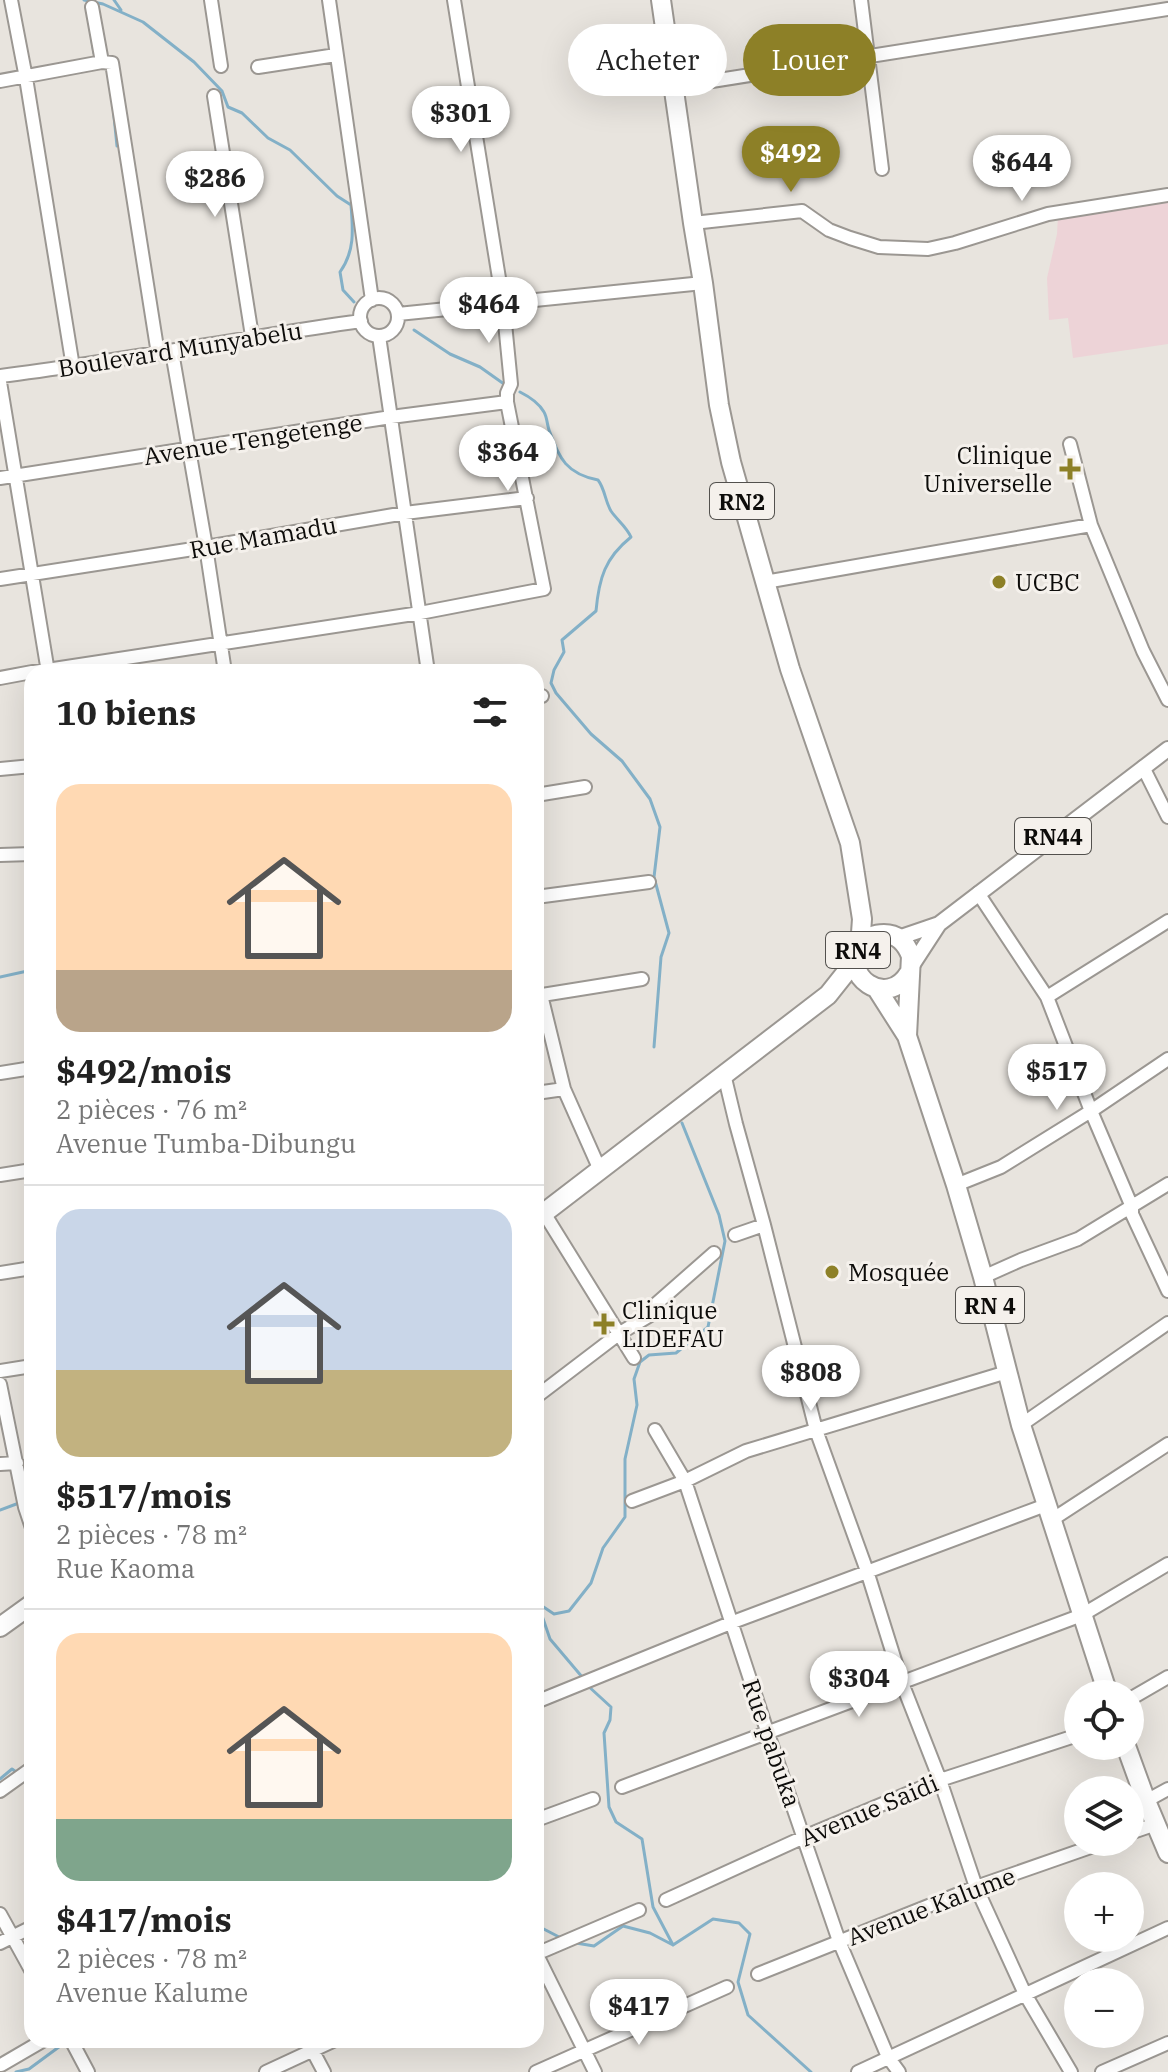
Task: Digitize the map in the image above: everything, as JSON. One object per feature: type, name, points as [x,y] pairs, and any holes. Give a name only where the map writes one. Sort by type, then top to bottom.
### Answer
[{"type":"highway","name":"RN2","points":[[661,0],[665,24]]},
{"type":"highway","name":"RN2","points":[[675,96],[719,405],[731,462],[804,715],[850,843],[862,919],[858,954]]},
{"type":"highway","name":"RN2","points":[[859,892],[872,915],[893,936]]},
{"type":"highway","name":"RN4","points":[[828,995],[867,939],[877,934],[893,936],[906,945],[911,956],[907,1036]]},
{"type":"highway","name":"RN4","points":[[858,954],[857,970],[861,979],[873,987],[888,989],[898,986],[910,970]]},
{"type":"highway","points":[[544,1213],[828,995],[873,987]]},
{"type":"highway","name":"RN 4","points":[[873,987],[907,1036],[983,1277],[1021,1425],[1103,1680]]},
{"type":"highway","points":[[0,1627],[24,1610]]},
{"type":"highway","points":[[1131,1760],[1168,1853]]},
{"type":"main road","name":"RN44","points":[[910,970],[939,924],[1168,749]]},
{"type":"main road","name":"RN44","points":[[893,936],[939,924]]},
{"type":"street","points":[[11,0],[73,367]]},
{"type":"street","points":[[211,0],[221,66]]},
{"type":"street","points":[[329,0],[372,300]]},
{"type":"street","points":[[93,664],[420,613],[544,589],[508,393],[503,303],[454,0]]},
{"type":"street","points":[[861,0],[864,24]]},
{"type":"street","points":[[92,7],[102,62]]},
{"type":"street","points":[[876,54],[1168,9]]},
{"type":"street","points":[[258,67],[336,55]]},
{"type":"street","points":[[0,81],[102,62],[112,63],[158,354]]},
{"type":"street","points":[[214,96],[252,336]]},
{"type":"street","points":[[873,96],[882,169]]},
{"type":"street","points":[[693,223],[802,211],[829,230],[879,247],[928,249],[1048,214],[1168,195]]},
{"type":"street","points":[[398,314],[703,283]]},
{"type":"street","points":[[380,298],[394,306],[398,314],[394,329],[379,336],[367,332],[361,321],[363,309],[372,300],[380,298]]},
{"type":"street","name":"Boulevard Munyabelu","points":[[0,379],[252,336],[361,321]]},
{"type":"street","points":[[379,336],[427,664]]},
{"type":"street","points":[[172,352],[224,664]]},
{"type":"street","points":[[0,379],[47,664]]},
{"type":"street","name":"Avenue Tengetenge","points":[[0,478],[391,417],[508,393]]},
{"type":"street","points":[[1070,444],[1091,525],[1143,651],[1168,700]]},
{"type":"street","name":"Rue Mamadu","points":[[0,579],[405,513],[527,498]]},
{"type":"street","points":[[765,582],[1091,525]]},
{"type":"street","points":[[0,678],[24,674]]},
{"type":"street","points":[[0,769],[24,767]]},
{"type":"street","points":[[1143,767],[1168,817]]},
{"type":"street","points":[[544,794],[585,787]]},
{"type":"street","points":[[0,855],[24,854]]},
{"type":"street","points":[[544,896],[649,882]]},
{"type":"street","points":[[978,893],[1047,997],[1132,1207],[1132,1214],[1168,1291]]},
{"type":"street","points":[[1047,997],[1168,921]]},
{"type":"street","points":[[544,994],[642,979]]},
{"type":"street","points":[[544,1017],[564,1089],[600,1170]]},
{"type":"street","points":[[956,1185],[1001,1167],[1168,1059]]},
{"type":"street","points":[[0,1073],[24,1069]]},
{"type":"street","points":[[724,1074],[816,1430],[867,1571],[902,1683],[940,1780],[976,1887],[1025,1994],[1071,2072]]},
{"type":"street","points":[[544,1092],[564,1089]]},
{"type":"street","points":[[0,1175],[24,1171]]},
{"type":"street","points":[[983,1277],[1078,1239],[1168,1184]]},
{"type":"street","points":[[544,1222],[634,1358]]},
{"type":"street","points":[[735,1235],[764,1225]]},
{"type":"street","points":[[544,1391],[620,1333],[652,1314],[656,1304],[714,1253]]},
{"type":"street","points":[[0,1273],[24,1269]]},
{"type":"street","points":[[1021,1425],[1168,1323]]},
{"type":"street","points":[[0,1371],[24,1367]]},
{"type":"street","points":[[632,1501],[685,1481],[746,1451],[1007,1372]]},
{"type":"street","points":[[0,1384],[24,1501]]},
{"type":"street","name":"Rue pabuka","points":[[655,1430],[685,1481],[839,1941],[888,2057],[899,2072]]},
{"type":"street","points":[[544,1699],[867,1571],[1048,1513],[1168,1444]]},
{"type":"street","points":[[0,1464],[17,1463]]},
{"type":"street","points":[[622,1787],[1082,1615],[1168,1564]]},
{"type":"street","points":[[1144,1691],[1168,1677]]},
{"type":"street","name":"Avenue Saidi","points":[[666,1900],[940,1780],[1064,1740]]},
{"type":"street","points":[[0,1791],[24,1774]]},
{"type":"street","points":[[1146,1801],[1168,1789]]},
{"type":"street","points":[[544,1817],[593,1799]]},
{"type":"street","points":[[1144,1828],[1156,1824]]},
{"type":"street","name":"Avenue Kalume","points":[[758,1974],[976,1887],[1065,1856]]},
{"type":"street","points":[[544,1951],[639,1910]]},
{"type":"street","points":[[0,1914],[24,1958]]},
{"type":"street","points":[[858,2072],[1168,1928]]},
{"type":"street","points":[[0,1943],[24,1931]]},
{"type":"street","points":[[544,1970],[595,2072]]},
{"type":"street","points":[[536,2072],[727,1987]]},
{"type":"street","points":[[1102,2072],[1168,2043]]},
{"type":"street","points":[[1,2065],[30,2048]]},
{"type":"street","points":[[75,2048],[88,2072]]},
{"type":"street","points":[[266,2072],[304,2048]]},
{"type":"street","points":[[311,2048],[324,2072]]},
{"type":"shaded area","points":[[1168,201],[1168,344],[1073,358],[1068,318],[1049,320],[1047,278],[1058,216]]},
{"type":"waterway","points":[[84,0],[103,4],[143,22],[194,62],[222,91],[228,107],[242,113],[268,138],[290,150],[337,196],[351,205],[351,248],[340,272],[343,290],[354,302]]},
{"type":"waterway","points":[[114,0],[121,10]]},
{"type":"waterway","points":[[92,41],[94,53]]},
{"type":"waterway","points":[[113,106],[117,146]]},
{"type":"waterway","points":[[414,330],[504,384]]},
{"type":"waterway","points":[[520,392],[544,412],[553,440],[566,464],[579,474],[598,480],[611,511],[631,537],[609,561],[599,588],[596,611],[562,640],[564,652],[551,683],[591,734],[622,761],[650,799],[660,827],[654,877],[669,933],[661,957],[654,1047]]},
{"type":"waterway","points":[[0,977],[24,972]]},
{"type":"waterway","points":[[544,1607],[554,1614],[569,1611],[591,1583],[603,1548],[625,1517],[625,1459],[637,1405],[634,1379],[640,1362],[649,1355],[676,1353],[708,1327],[725,1241],[719,1215],[682,1123]]},
{"type":"waterway","points":[[0,1510],[19,1503]]},
{"type":"waterway","points":[[544,1622],[550,1639],[583,1678]]},
{"type":"waterway","points":[[587,1685],[611,1707],[610,1720],[604,1733],[609,1807],[616,1822],[642,1839],[653,1907],[673,1945],[713,1919],[739,1923],[750,1934],[738,1982],[748,2015],[811,2072]]},
{"type":"waterway","points":[[0,1779],[12,1769],[19,1774]]},
{"type":"waterway","points":[[576,1943],[594,1946],[623,1926],[650,1933],[673,1945]]},
{"type":"waterway","points":[[544,1929],[561,1938]]},
{"type":"waterway","points":[[16,2072],[29,2069],[58,2048]]},
{"type":"place","name":"Clinique Universelle","points":[[1070,469]]},
{"type":"place","name":"UCBC","points":[[999,582]]},
{"type":"place","name":"Mosquée","points":[[832,1272]]},
{"type":"place","name":"Clinique LIDEFAU","points":[[604,1324]]}]
